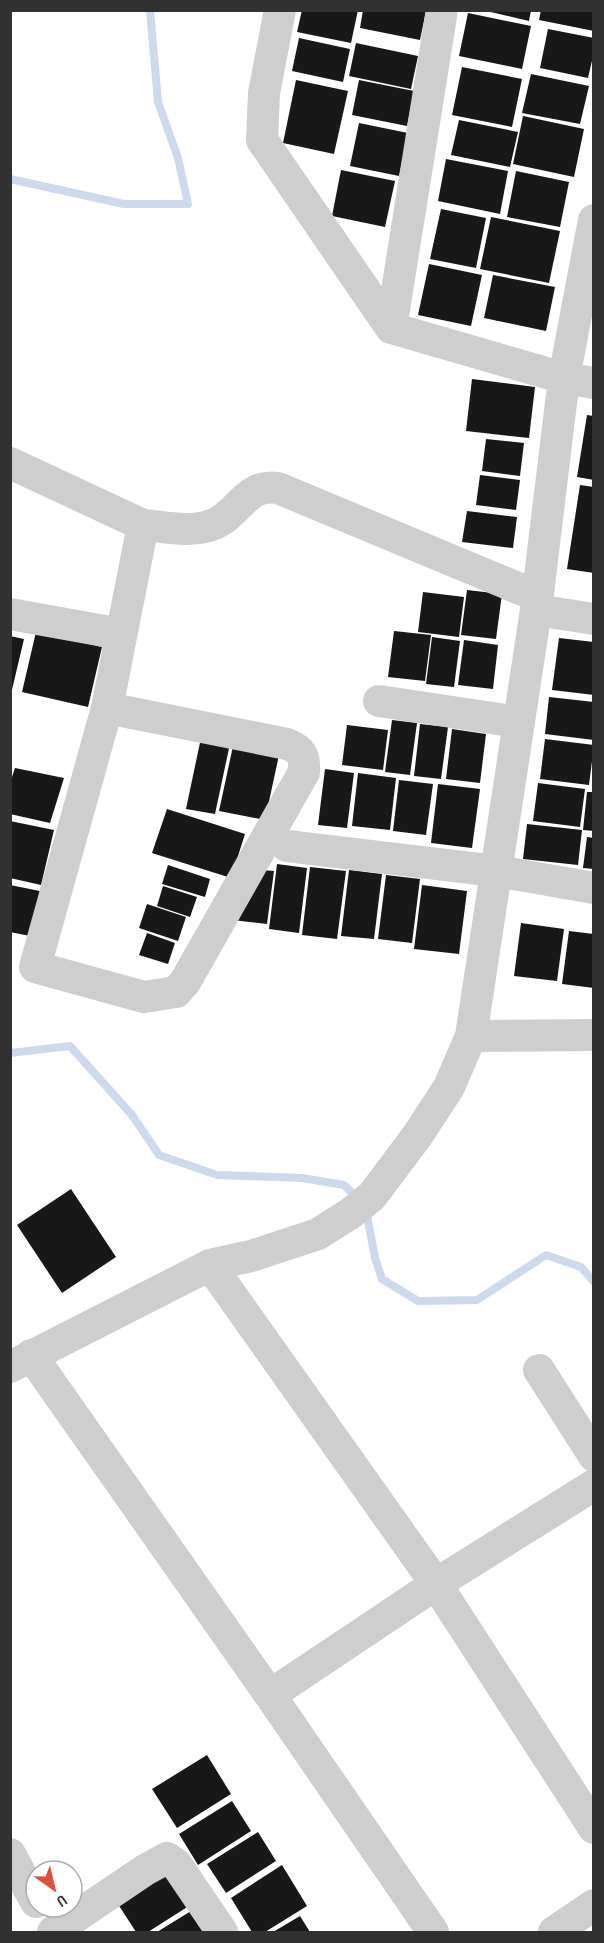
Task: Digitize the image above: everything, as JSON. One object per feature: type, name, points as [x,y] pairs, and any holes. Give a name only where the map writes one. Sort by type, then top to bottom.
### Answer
[{"type":"street","points":[[280,10],[264,93],[262,140],[391,328],[579,380]]},
{"type":"street","points":[[391,328],[442,10]]},
{"type":"street","points":[[433,1932],[270,1695],[21,1361],[210,1265],[251,1256],[318,1234],[362,1205],[417,1136],[449,1087],[471,1036],[536,603],[579,380],[594,220]]},
{"type":"street","points":[[10,462],[143,525],[192,530],[215,524],[233,511],[251,493],[266,486],[278,488],[536,603],[594,619]]},
{"type":"street","points":[[107,708],[286,744],[296,747],[305,760],[304,772],[185,982],[176,992],[144,997],[35,967],[107,708],[143,525]]},
{"type":"street","points":[[10,614],[121,634]]},
{"type":"street","points":[[380,701],[518,722]]},
{"type":"street","points":[[287,846],[496,871],[594,888]]},
{"type":"street","points":[[471,1036],[594,1035]]},
{"type":"street","points":[[210,1265],[436,1584],[594,1828]]},
{"type":"street","points":[[539,1370],[594,1456]]},
{"type":"street","points":[[270,1695],[436,1584],[594,1485]]},
{"type":"street","points":[[10,1854],[24,1880]]},
{"type":"street","points":[[49,1924],[167,1858],[176,1863],[222,1932]]},
{"type":"street","points":[[555,1932],[594,1905]]},
{"type":"building","points":[[302,10],[358,10],[351,43],[297,32]]},
{"type":"building","points":[[363,10],[426,11],[420,40],[360,28]]},
{"type":"building","points":[[482,10],[531,10],[529,21]]},
{"type":"building","points":[[541,10],[594,10],[594,31],[539,20]]},
{"type":"building","points":[[468,13],[531,26],[522,69],[459,56]]},
{"type":"building","points":[[548,29],[594,38],[594,52],[588,78],[540,68]]},
{"type":"building","points":[[299,38],[350,49],[343,82],[292,71]]},
{"type":"building","points":[[356,43],[418,56],[411,89],[349,76]]},
{"type":"building","points":[[462,67],[522,79],[512,127],[452,115]]},
{"type":"building","points":[[531,74],[589,86],[580,124],[522,113]]},
{"type":"building","points":[[296,80],[348,91],[334,154],[283,143]]},
{"type":"building","points":[[359,80],[414,91],[407,126],[352,115]]},
{"type":"building","points":[[523,116],[584,129],[574,177],[513,164]]},
{"type":"building","points":[[459,120],[518,132],[510,167],[451,155]]},
{"type":"building","points":[[359,123],[408,133],[399,176],[350,166]]},
{"type":"building","points":[[446,159],[508,171],[500,214],[438,201]]},
{"type":"building","points":[[341,170],[395,181],[385,227],[332,216]]},
{"type":"building","points":[[516,171],[569,182],[560,227],[507,217]]},
{"type":"building","points":[[441,209],[486,218],[476,268],[430,259]]},
{"type":"building","points":[[491,217],[560,231],[549,283],[480,269]]},
{"type":"building","points":[[429,264],[482,275],[471,326],[418,315]]},
{"type":"building","points":[[493,275],[555,287],[546,331],[484,318]]},
{"type":"building","points":[[472,379],[535,387],[529,438],[466,431]]},
{"type":"building","points":[[587,415],[594,416],[594,480],[577,477]]},
{"type":"building","points":[[486,439],[524,443],[520,476],[482,471]]},
{"type":"building","points":[[480,475],[520,480],[516,510],[476,505]]},
{"type":"building","points":[[580,485],[594,487],[594,573],[567,569]]},
{"type":"building","points":[[467,511],[517,517],[513,548],[462,542]]},
{"type":"building","points":[[467,590],[502,594],[496,639],[461,635]]},
{"type":"building","points":[[423,592],[464,597],[459,637],[418,632]]},
{"type":"building","points":[[394,631],[431,635],[425,681],[388,677]]},
{"type":"building","points":[[36,632],[102,647],[88,707],[22,692]]},
{"type":"building","points":[[10,636],[24,639],[11,694],[10,694]]},
{"type":"building","points":[[432,637],[460,641],[454,687],[426,684]]},
{"type":"building","points":[[559,638],[594,642],[594,695],[552,690]]},
{"type":"building","points":[[464,640],[498,645],[493,689],[458,685]]},
{"type":"building","points":[[549,697],[594,702],[594,740],[545,734]]},
{"type":"building","points":[[392,720],[417,723],[410,775],[385,772]]},
{"type":"building","points":[[420,724],[448,727],[441,779],[414,776]]},
{"type":"building","points":[[347,725],[388,730],[383,770],[342,765]]},
{"type":"building","points":[[452,729],[486,734],[480,783],[446,779]]},
{"type":"building","points":[[202,733],[231,739],[215,814],[186,809]]},
{"type":"building","points":[[545,739],[594,745],[589,785],[540,779]]},
{"type":"building","points":[[233,746],[279,755],[265,820],[219,811]]},
{"type":"building","points":[[15,768],[64,778],[50,823],[10,814],[10,783]]},
{"type":"building","points":[[325,769],[354,773],[347,828],[318,825]]},
{"type":"building","points":[[358,773],[396,778],[390,830],[352,826]]},
{"type":"building","points":[[399,780],[433,784],[426,835],[393,831]]},
{"type":"building","points":[[538,783],[585,789],[580,827],[533,821]]},
{"type":"building","points":[[438,784],[480,789],[472,848],[431,843]]},
{"type":"building","points":[[587,792],[594,792],[594,831],[583,830]]},
{"type":"building","points":[[167,809],[245,834],[231,878],[152,853]]},
{"type":"building","points":[[10,821],[54,830],[41,885],[10,878]]},
{"type":"building","points":[[527,824],[582,830],[578,865],[523,859]]},
{"type":"building","points":[[587,837],[594,838],[594,869],[583,868]]},
{"type":"building","points":[[277,864],[307,868],[299,933],[269,929]]},
{"type":"building","points":[[168,865],[210,879],[205,897],[162,884]]},
{"type":"building","points":[[310,867],[346,871],[337,939],[302,935]]},
{"type":"building","points":[[262,870],[274,871],[267,924],[232,920]]},
{"type":"building","points":[[349,870],[382,874],[374,939],[341,936]]},
{"type":"building","points":[[386,875],[420,879],[412,943],[378,939]]},
{"type":"building","points":[[10,885],[40,891],[30,936],[10,932]]},
{"type":"building","points":[[422,885],[467,891],[459,954],[414,949]]},
{"type":"building","points":[[163,886],[197,897],[190,917],[157,906]]},
{"type":"building","points":[[147,904],[186,917],[178,941],[139,928]]},
{"type":"building","points":[[521,923],[564,929],[557,981],[514,976]]},
{"type":"building","points":[[569,931],[594,934],[594,988],[562,984]]},
{"type":"building","points":[[147,933],[175,943],[168,964],[139,955]]},
{"type":"building","points":[[71,1189],[116,1257],[62,1293],[17,1225]]},
{"type":"building","points":[[207,1755],[231,1794],[177,1828],[152,1789]]},
{"type":"building","points":[[232,1801],[251,1831],[198,1865],[179,1834]]},
{"type":"building","points":[[258,1832],[276,1861],[226,1893],[207,1864]]},
{"type":"building","points":[[282,1865],[307,1906],[265,1932],[252,1932],[231,1898]]},
{"type":"building","points":[[169,1868],[192,1904],[148,1932],[136,1932],[116,1901]]},
{"type":"building","points":[[191,1911],[205,1932],[157,1932]]},
{"type":"building","points":[[300,1916],[310,1932],[273,1932]]},
{"type":"waterway","points":[[10,179],[124,204],[188,204],[178,158],[158,102],[150,10]]},
{"type":"waterway","points":[[10,1053],[70,1046],[132,1115],[159,1155],[217,1175],[302,1178],[344,1185],[360,1200]]},
{"type":"waterway","points":[[366,1210],[375,1258],[382,1279],[418,1301],[477,1300],[546,1255],[581,1267],[594,1282]]}]
